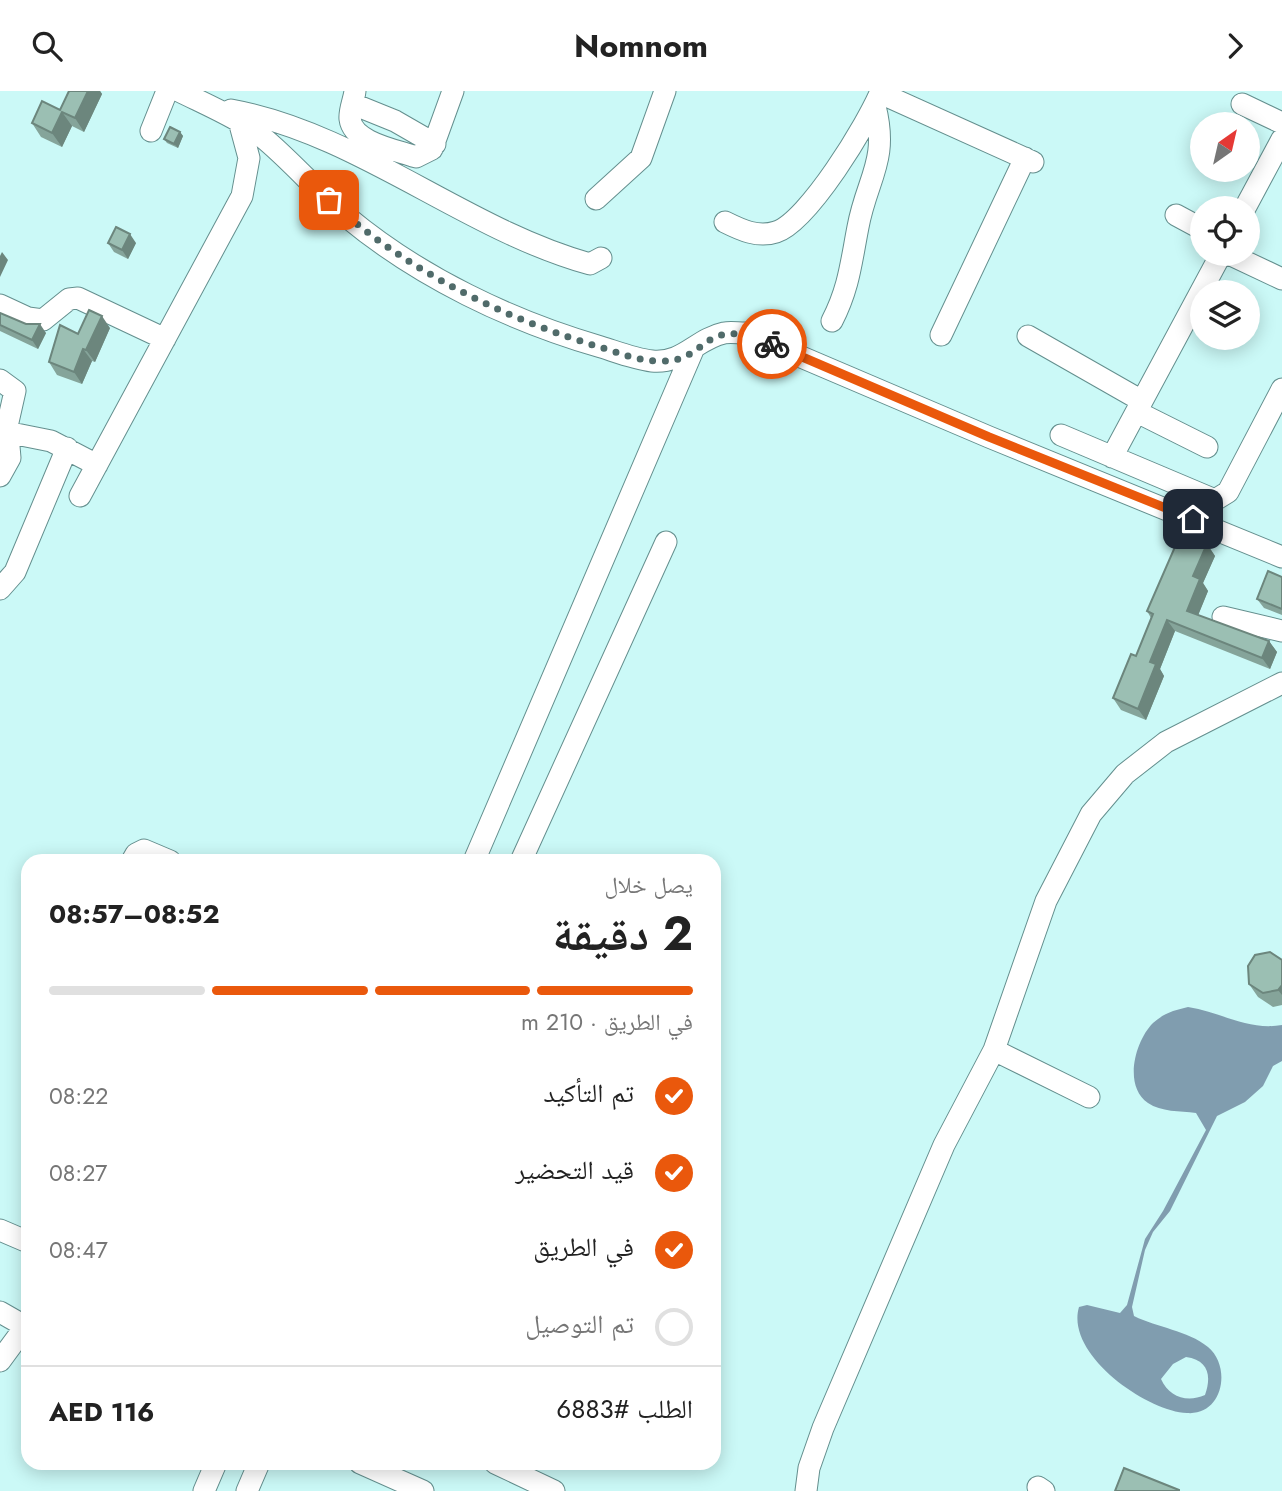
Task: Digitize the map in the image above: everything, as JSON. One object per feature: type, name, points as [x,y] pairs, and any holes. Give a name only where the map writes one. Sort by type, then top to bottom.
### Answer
[{"type":"street","points":[[151,131],[167,91]]},
{"type":"street","points":[[179,91],[239,121],[265,139],[349,218],[425,270],[484,302],[582,342],[649,361],[680,358],[705,341],[724,333],[745,333],[1282,557]]},
{"type":"street","points":[[354,97],[351,123],[354,130],[365,138],[416,157],[428,154],[435,144],[453,91]]},
{"type":"street","points":[[596,199],[641,158],[664,91]]},
{"type":"street","points":[[879,97],[1029,160],[941,335]]},
{"type":"street","points":[[725,222],[758,235],[776,232],[792,224],[816,197],[879,97]]},
{"type":"street","points":[[832,321],[849,284],[860,219],[879,159],[879,97]]},
{"type":"street","points":[[1242,104],[1282,123]]},
{"type":"street","points":[[211,107],[277,122],[374,164],[508,232],[586,263],[594,263],[601,258]]},
{"type":"street","points":[[80,496],[242,196],[249,158],[239,121]]},
{"type":"street","points":[[1251,196],[1282,139]]},
{"type":"street","points":[[1176,215],[1190,223]]},
{"type":"street","points":[[1112,457],[1215,266]]},
{"type":"street","points":[[1254,266],[1282,279]]},
{"type":"street","points":[[0,305],[28,318],[43,320],[69,299],[78,299],[165,339]]},
{"type":"street","points":[[1028,336],[1207,447]]},
{"type":"street","points":[[477,854],[693,350]]},
{"type":"street","points":[[0,380],[15,391],[5,429],[10,458],[0,476]]},
{"type":"street","points":[[1061,435],[1208,498],[1223,498],[1282,389]]},
{"type":"street","points":[[5,429],[41,437],[97,465]]},
{"type":"street","points":[[0,589],[15,572],[67,449]]},
{"type":"street","points":[[524,854],[666,542]]},
{"type":"street","points":[[1223,617],[1282,631]]},
{"type":"street","points":[[806,1491],[809,1468],[823,1428],[944,1145],[993,1050],[1046,901],[1091,814],[1125,774],[1166,742],[1282,683]]},
{"type":"street","points":[[136,854],[144,850],[153,854]]},
{"type":"street","points":[[993,1050],[1088,1097]]},
{"type":"street","points":[[0,1230],[21,1239]]},
{"type":"street","points":[[0,1312],[21,1324]]},
{"type":"street","points":[[0,1361],[21,1335]]},
{"type":"street","points":[[204,1491],[213,1470]]},
{"type":"street","points":[[247,1491],[256,1470]]},
{"type":"street","points":[[376,1470],[423,1491]]},
{"type":"street","points":[[510,1470],[554,1491]]},
{"type":"water","points":[[1188,1007],[1258,1025],[1282,1025],[1282,1061],[1273,1066],[1263,1086],[1245,1102],[1217,1116],[1170,1211],[1153,1232],[1145,1250],[1132,1307],[1134,1316],[1200,1341],[1208,1347],[1220,1366],[1220,1389],[1216,1399],[1209,1407],[1199,1412],[1187,1413],[1151,1402],[1112,1377],[1096,1361],[1084,1343],[1078,1325],[1079,1307],[1087,1305],[1120,1313],[1127,1305],[1145,1239],[1206,1130],[1196,1113],[1171,1111],[1148,1103],[1140,1095],[1134,1075],[1134,1063],[1141,1041],[1153,1023],[1170,1012]],"holes":[[[1186,1357],[1204,1365],[1208,1375],[1205,1395],[1179,1397],[1169,1390],[1161,1379],[1173,1364]]]},
{"type":"building","points":[[69,91],[88,91],[75,118],[62,112],[52,133],[32,123],[42,101],[60,110]]},
{"type":"building","points":[[170,127],[180,132],[174,144],[164,139]]},
{"type":"building","points":[[116,227],[130,234],[122,250],[108,243]]},
{"type":"building","points":[[89,310],[102,316],[86,350],[83,349],[74,372],[49,362],[60,325],[78,334]]},
{"type":"building","points":[[0,313],[26,324],[40,324],[32,340],[0,325]]},
{"type":"building","points":[[1181,533],[1207,544],[1193,576],[1200,579],[1187,611],[1269,641],[1262,658],[1167,620],[1150,662],[1156,664],[1138,709],[1113,698],[1131,654],[1136,656],[1153,614],[1147,611]]},
{"type":"building","points":[[1268,571],[1282,577],[1282,609],[1257,599]]},
{"type":"building","points":[[1270,952],[1282,960],[1282,985],[1278,990],[1263,993],[1249,984],[1248,966],[1255,955]]},
{"type":"building","points":[[1124,1468],[1179,1490],[1179,1491],[1115,1491]]},
{"type":"way so far","points":[[329,200],[391,249],[437,277],[532,324],[582,342],[632,357],[664,362],[680,358],[705,341],[724,333],[745,333],[772,344]]},
{"type":"route","points":[[772,344],[989,437],[1193,519]]}]
